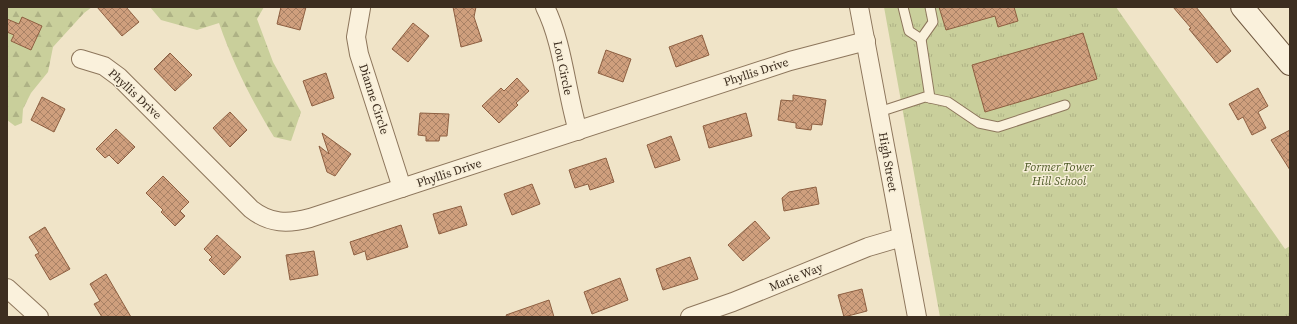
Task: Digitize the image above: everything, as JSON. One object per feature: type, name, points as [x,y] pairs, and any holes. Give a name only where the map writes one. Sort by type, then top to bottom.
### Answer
[{"type":"main road","points":[[1245,8],[1290,64]]},
{"type":"street","name":"Lou Circle","points":[[545,7],[556,36],[567,90],[578,131]]},
{"type":"street","name":"High Street","points":[[859,7],[917,317]]},
{"type":"street","name":"Dianne Circle","points":[[360,8],[356,36],[359,54],[402,188]]},
{"type":"street","name":"Phyllis Drive","points":[[81,59],[104,66],[119,77],[243,202],[260,216],[279,222],[300,221],[790,61],[866,41]]},
{"type":"street","name":"Marie Way","points":[[690,317],[733,302],[868,247],[902,237]]},
{"type":"street","points":[[7,288],[39,317]]},
{"type":"lane","points":[[903,7],[909,31],[921,39]]},
{"type":"lane","points":[[930,7],[933,22],[921,39],[930,98]]},
{"type":"lane","points":[[879,112],[926,97],[948,102],[979,123],[998,127],[1066,105]]},
{"type":"green space","points":[[7,7],[92,7],[84,13],[53,47],[48,72],[31,93],[23,109],[22,123],[15,126],[7,120]]},
{"type":"green space","points":[[150,7],[264,7],[257,19],[273,62],[301,112],[291,141],[274,137],[244,82],[219,23],[197,30],[161,20]]},
{"type":"green space","name":"Former Tower Hill School","points":[[884,7],[1116,7],[1285,249],[1290,246],[1290,317],[940,317]]},
{"type":"building","points":[[97,7],[126,7],[139,22],[122,36]]},
{"type":"building","points":[[281,7],[306,7],[300,30],[277,24]]},
{"type":"building","points":[[453,7],[476,7],[474,17],[482,41],[461,47]]},
{"type":"building","points":[[939,7],[1014,7],[1018,21],[998,27],[995,16],[946,30]]},
{"type":"building","points":[[1173,7],[1196,7],[1231,51],[1217,63]]},
{"type":"building","points":[[22,17],[42,26],[31,50],[11,41],[14,35],[7,32],[7,19],[19,24]]},
{"type":"building","points":[[413,23],[429,36],[408,62],[392,49]]},
{"type":"building","points":[[1083,33],[1097,79],[985,112],[972,65]]},
{"type":"building","points":[[702,35],[709,55],[676,67],[669,47]]},
{"type":"building","points":[[606,50],[631,59],[623,82],[598,73]]},
{"type":"building","points":[[170,53],[192,75],[175,91],[154,69]]},
{"type":"building","points":[[326,73],[334,98],[312,106],[303,81]]},
{"type":"building","points":[[517,78],[529,91],[516,103],[518,105],[499,123],[482,106],[501,88],[504,91]]},
{"type":"building","points":[[1258,88],[1268,106],[1258,112],[1266,128],[1252,135],[1243,117],[1238,120],[1229,104]]},
{"type":"building","points":[[793,95],[826,100],[822,125],[812,124],[811,130],[796,128],[796,123],[778,120],[781,100],[793,101]]},
{"type":"building","points":[[42,97],[65,109],[54,132],[31,120]]},
{"type":"building","points":[[230,112],[247,130],[230,147],[213,128]]},
{"type":"building","points":[[420,113],[449,114],[447,136],[440,136],[439,141],[426,141],[426,136],[418,135]]},
{"type":"building","points":[[746,113],[752,136],[709,148],[703,126]]},
{"type":"building","points":[[116,129],[135,147],[118,164],[109,155],[105,158],[96,149]]},
{"type":"building","points":[[1290,130],[1290,170],[1271,140]]},
{"type":"building","points":[[322,133],[351,154],[335,176],[327,172],[319,146],[329,154]]},
{"type":"building","points":[[671,136],[680,160],[655,168],[647,145]]},
{"type":"building","points":[[606,158],[614,182],[590,190],[588,184],[575,188],[569,170]]},
{"type":"building","points":[[163,176],[189,202],[180,211],[185,216],[175,226],[161,212],[163,210],[146,193]]},
{"type":"building","points":[[532,184],[540,204],[512,215],[504,194]]},
{"type":"building","points":[[816,187],[819,204],[784,211],[782,198],[789,192]]},
{"type":"building","points":[[461,206],[467,225],[439,234],[433,214]]},
{"type":"building","points":[[755,221],[770,238],[743,261],[728,245]]},
{"type":"building","points":[[401,225],[408,247],[367,260],[365,251],[354,255],[350,242]]},
{"type":"building","points":[[45,227],[70,269],[50,280],[35,255],[39,253],[29,237]]},
{"type":"building","points":[[217,235],[241,257],[224,275],[209,260],[212,257],[204,249]]},
{"type":"building","points":[[314,251],[318,275],[290,280],[286,255]]},
{"type":"building","points":[[690,257],[698,279],[663,290],[656,269]]},
{"type":"building","points":[[106,274],[131,317],[102,317],[94,304],[100,301],[90,284]]},
{"type":"building","points":[[620,278],[628,300],[592,314],[584,292]]},
{"type":"building","points":[[862,289],[867,311],[844,317],[838,295]]},
{"type":"building","points":[[549,300],[554,317],[507,317],[506,315]]}]
